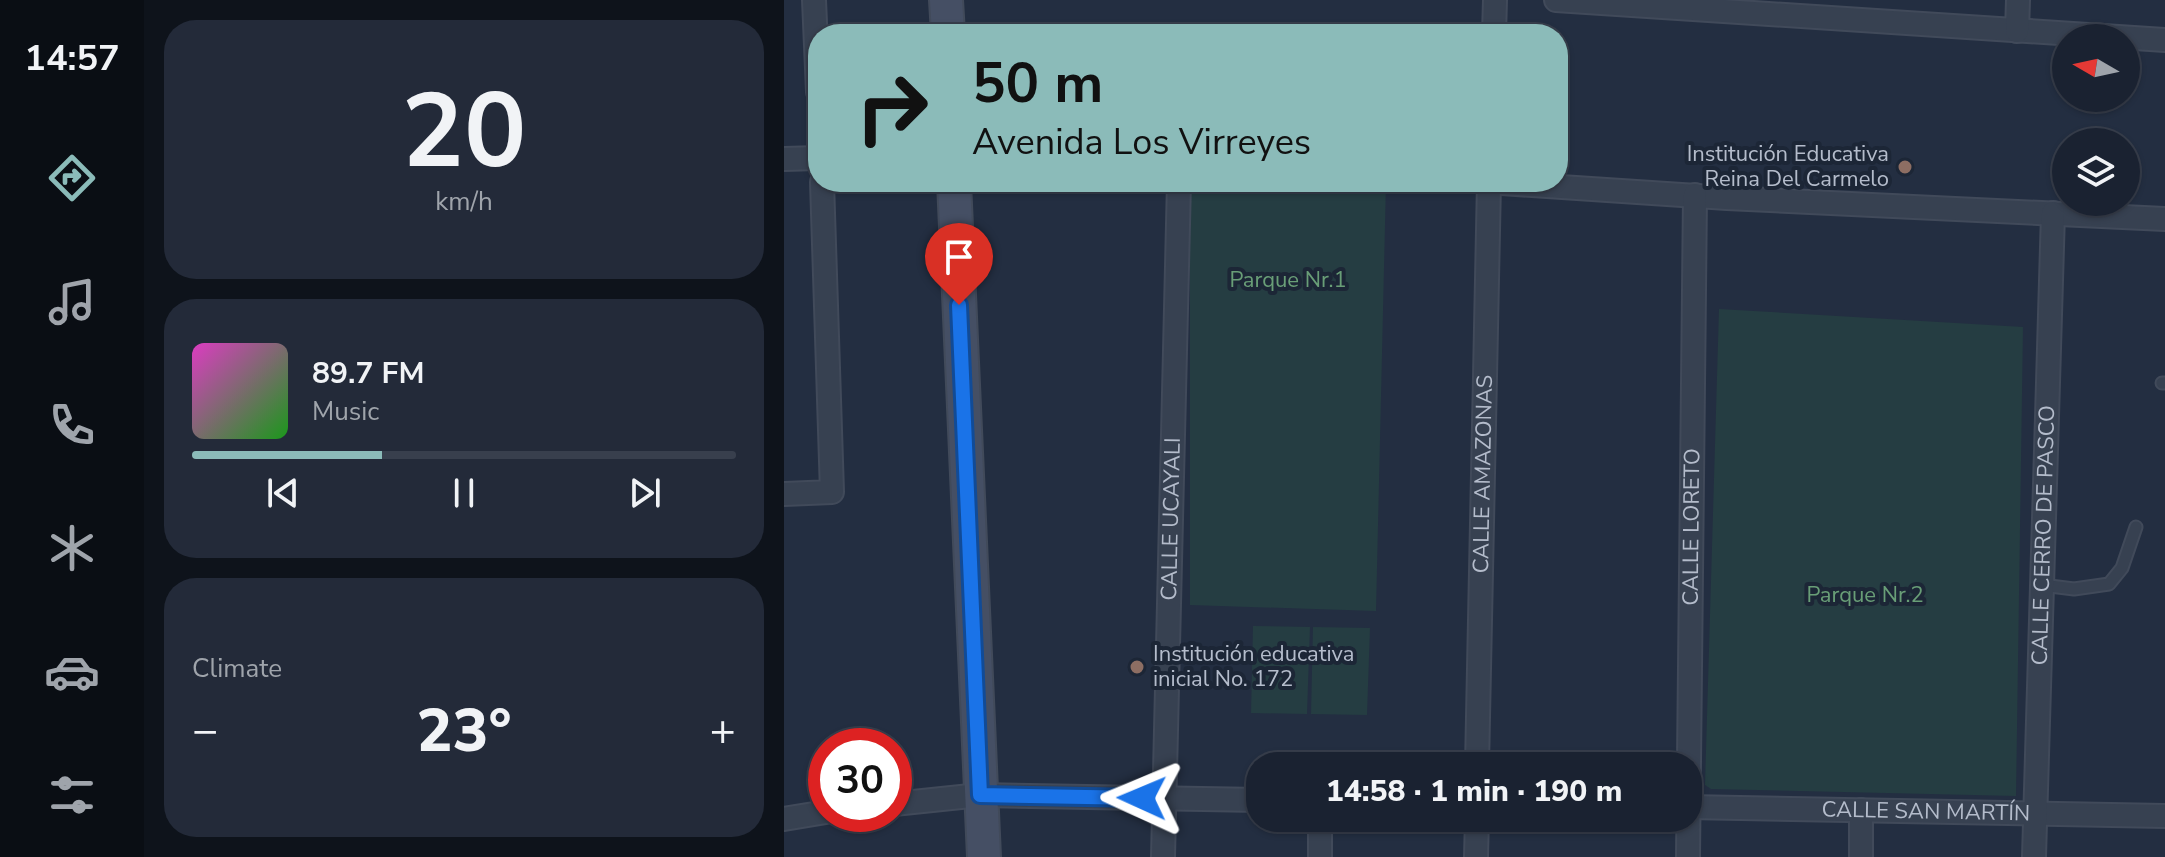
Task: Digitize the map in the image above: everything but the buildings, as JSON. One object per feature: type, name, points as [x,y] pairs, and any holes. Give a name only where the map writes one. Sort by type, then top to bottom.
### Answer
[{"type":"street","points":[[814,0],[815,24]]},
{"type":"street","points":[[946,0],[947,24]]},
{"type":"street","points":[[1494,24],[1495,0]]},
{"type":"street","points":[[1556,0],[2165,40]]},
{"type":"street","points":[[2017,31],[2018,0]]},
{"type":"street","points":[[784,159],[808,158]]},
{"type":"street","points":[[1568,187],[2052,213]]},
{"type":"street","points":[[784,494],[832,492],[822,192]]},
{"type":"street","points":[[954,192],[984,857]]},
{"type":"street","name":"CALLE UCAYALI","points":[[1163,857],[1179,192]]},
{"type":"street","name":"CALLE AMAZONAS","points":[[1477,752],[1488,192]]},
{"type":"street","name":"CALLE LORETO","points":[[1690,752],[1695,195]]},
{"type":"street","name":"CALLE CERRO DE PASCO","points":[[2034,857],[2053,216]]},
{"type":"street","points":[[2109,216],[2165,219]]},
{"type":"street","points":[[912,802],[980,795],[1246,800]]},
{"type":"street","name":"CALLE SAN MARTÍN","points":[[1702,807],[2165,816]]},
{"type":"street","points":[[1861,810],[1861,857]]},
{"type":"street","points":[[784,819],[808,815]]},
{"type":"street","points":[[1320,832],[1320,857]]},
{"type":"street","points":[[1476,857],[1477,832]]},
{"type":"street","name":"CALLE LORETO","points":[[1688,832],[1688,857]]},
{"type":"lane","points":[[2042,585],[2074,589],[2109,584],[2122,568],[2136,527]]},
{"type":"green space","name":"Parque Nr.1","points":[[1190,192],[1386,192],[1376,611],[1190,605]]},
{"type":"green space","name":"Parque Nr.2","points":[[1719,309],[2023,327],[2016,796],[1711,789],[1705,785]]},
{"type":"green space","points":[[1253,626],[1310,627],[1307,714],[1251,713]]},
{"type":"green space","points":[[1313,627],[1370,628],[1367,715],[1311,714]]},
{"type":"place","name":"Institución Educativa Reina Del Carmelo","points":[[1905,167]]},
{"type":"place","name":"Institución educativa inicial No. 172","points":[[1137,667]]},
{"type":"route","points":[[959,305],[980,795],[1142,798]]}]
